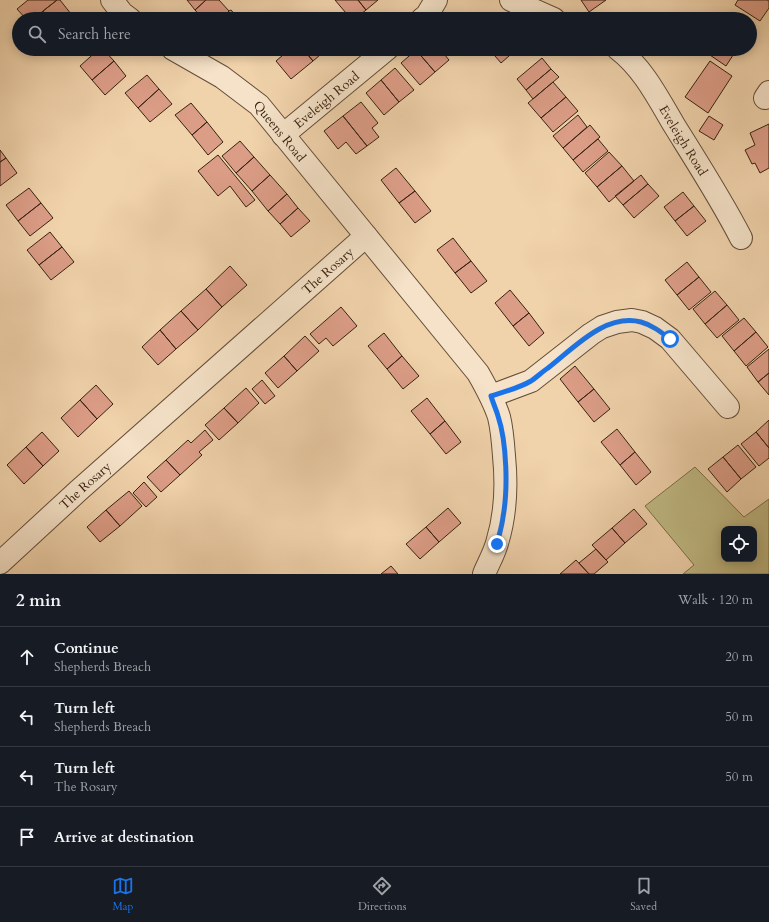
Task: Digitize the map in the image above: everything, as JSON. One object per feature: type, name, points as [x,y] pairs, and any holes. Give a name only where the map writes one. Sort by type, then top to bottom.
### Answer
[{"type":"street","points":[[112,0],[121,12]]},
{"type":"street","points":[[429,12],[436,0]]},
{"type":"street","points":[[511,0],[538,12]]},
{"type":"street","name":"Queens Road","points":[[185,56],[222,77],[259,105],[366,236]]},
{"type":"street","name":"Eveleigh Road","points":[[283,135],[379,56]]},
{"type":"street","name":"Eveleigh Road","points":[[628,56],[643,75],[702,169],[741,238]]},
{"type":"street","points":[[366,236],[478,373],[491,396],[499,416],[503,436],[506,494],[497,544],[484,574]]},
{"type":"street","name":"The Rosary","points":[[0,563],[78,491],[366,236]]},
{"type":"street","points":[[491,396],[531,381],[602,327],[617,322],[632,320],[642,322],[655,328],[670,339],[728,407]]},
{"type":"shaded area","points":[[695,467],[744,517],[769,499],[769,574],[683,574],[694,565],[645,506]]},
{"type":"building","points":[[28,0],[57,0],[42,12],[20,12],[17,9]]},
{"type":"building","points":[[57,0],[60,0],[69,12],[44,12],[43,11]]},
{"type":"building","points":[[187,0],[206,0],[195,10]]},
{"type":"building","points":[[206,0],[219,0],[229,11],[197,12],[195,10]]},
{"type":"building","points":[[335,0],[358,0],[366,10],[364,12],[345,12]]},
{"type":"building","points":[[358,0],[378,0],[366,10]]},
{"type":"building","points":[[581,0],[606,0],[589,12]]},
{"type":"building","points":[[738,0],[769,1],[769,8],[760,21],[757,19],[757,12],[746,12],[735,5]]},
{"type":"building","points":[[91,56],[109,56],[114,61],[92,80],[80,66]]},
{"type":"building","points":[[282,56],[309,56],[313,61],[291,79],[276,61]]},
{"type":"building","points":[[309,56],[319,56],[313,61]]},
{"type":"building","points":[[409,56],[421,56],[435,72],[420,85],[401,63]]},
{"type":"building","points":[[421,56],[446,56],[449,60],[435,72]]},
{"type":"building","points":[[495,56],[509,56],[501,63]]},
{"type":"building","points":[[711,56],[732,56],[726,66]]},
{"type":"building","points":[[542,58],[551,69],[526,90],[517,79]]},
{"type":"building","points":[[114,61],[126,76],[105,95],[92,80]]},
{"type":"building","points":[[710,61],[732,76],[708,113],[685,97]]},
{"type":"building","points":[[395,68],[414,90],[399,102],[381,80]]},
{"type":"building","points":[[551,69],[559,77],[533,99],[526,90]]},
{"type":"building","points":[[147,75],[159,89],[138,108],[125,93]]},
{"type":"building","points":[[381,80],[399,102],[384,115],[366,93]]},
{"type":"building","points":[[553,82],[566,97],[541,118],[528,103]]},
{"type":"building","points":[[159,89],[172,104],[150,122],[138,108]]},
{"type":"building","points":[[566,97],[578,111],[553,132],[541,118]]},
{"type":"building","points":[[361,102],[378,123],[372,128],[379,137],[367,146],[343,116]]},
{"type":"building","points":[[191,103],[207,122],[192,135],[175,115]]},
{"type":"building","points":[[578,115],[587,127],[563,148],[553,136]]},
{"type":"building","points":[[343,116],[367,146],[356,154],[346,142],[338,149],[324,131]]},
{"type":"building","points":[[709,116],[723,125],[714,140],[699,131]]},
{"type":"building","points":[[207,122],[223,142],[208,155],[192,135]]},
{"type":"building","points":[[769,124],[769,168],[760,173],[755,163],[752,164],[745,150],[755,145],[750,133]]},
{"type":"building","points":[[590,125],[600,137],[573,160],[563,148]]},
{"type":"building","points":[[598,139],[608,151],[583,172],[573,160]]},
{"type":"building","points":[[240,141],[254,157],[236,173],[222,156]]},
{"type":"building","points":[[0,150],[6,158],[0,162]]},
{"type":"building","points":[[609,152],[622,166],[597,187],[585,173]]},
{"type":"building","points":[[218,155],[255,200],[246,207],[230,186],[218,196],[198,171]]},
{"type":"building","points":[[254,157],[270,175],[252,191],[236,173]]},
{"type":"building","points":[[6,158],[17,173],[0,186],[0,162]]},
{"type":"building","points":[[622,166],[634,181],[609,202],[597,187]]},
{"type":"building","points":[[396,168],[415,191],[399,203],[381,180]]},
{"type":"building","points":[[270,175],[287,194],[268,211],[252,191]]},
{"type":"building","points":[[641,175],[648,184],[623,205],[615,196]]},
{"type":"building","points":[[648,184],[659,196],[634,218],[623,205]]},
{"type":"building","points":[[29,188],[41,203],[18,221],[6,205]]},
{"type":"building","points":[[415,191],[431,211],[415,223],[399,203]]},
{"type":"building","points":[[683,192],[694,206],[675,221],[664,207]]},
{"type":"building","points":[[287,194],[298,208],[280,224],[268,211]]},
{"type":"building","points":[[41,203],[53,218],[30,236],[18,221]]},
{"type":"building","points":[[694,206],[706,221],[687,236],[675,221]]},
{"type":"building","points":[[298,208],[310,221],[291,237],[280,224]]},
{"type":"building","points":[[50,232],[62,247],[39,265],[27,250]]},
{"type":"building","points":[[453,238],[471,261],[455,273],[437,250]]},
{"type":"building","points":[[62,247],[74,262],[51,280],[39,265]]},
{"type":"building","points":[[471,261],[487,281],[471,293],[455,273]]},
{"type":"building","points":[[687,262],[699,277],[677,295],[665,280]]},
{"type":"building","points":[[230,266],[247,285],[222,307],[206,289]]},
{"type":"building","points":[[699,277],[711,292],[689,310],[677,295]]},
{"type":"building","points":[[206,289],[222,307],[198,330],[181,311]]},
{"type":"building","points":[[510,290],[529,313],[513,326],[495,303]]},
{"type":"building","points":[[715,291],[727,305],[705,324],[693,309]]},
{"type":"building","points":[[727,305],[739,320],[717,338],[705,324]]},
{"type":"building","points":[[341,307],[357,326],[333,346],[326,338],[319,344],[310,334]]},
{"type":"building","points":[[181,311],[198,330],[176,349],[160,330]]},
{"type":"building","points":[[529,313],[544,333],[529,346],[513,326]]},
{"type":"building","points":[[744,318],[756,332],[734,351],[722,336]]},
{"type":"building","points":[[160,330],[176,349],[158,365],[142,347]]},
{"type":"building","points":[[756,332],[768,347],[746,366],[734,351]]},
{"type":"building","points":[[384,333],[402,356],[387,369],[368,346]]},
{"type":"building","points":[[305,336],[319,351],[297,371],[284,356]]},
{"type":"building","points":[[769,349],[769,373],[758,382],[747,367]]},
{"type":"building","points":[[284,356],[297,371],[278,388],[265,373]]},
{"type":"building","points":[[402,356],[419,376],[403,389],[387,369]]},
{"type":"building","points":[[575,366],[594,389],[578,402],[560,379]]},
{"type":"building","points":[[769,373],[769,395],[758,382]]},
{"type":"building","points":[[262,380],[275,396],[265,404],[252,389]]},
{"type":"building","points":[[96,385],[113,404],[97,419],[80,400]]},
{"type":"building","points":[[246,388],[259,403],[238,423],[224,408]]},
{"type":"building","points":[[594,389],[610,409],[594,422],[578,402]]},
{"type":"building","points":[[427,398],[445,421],[430,434],[411,411]]},
{"type":"building","points":[[80,400],[97,419],[78,437],[61,418]]},
{"type":"building","points":[[224,408],[238,423],[219,440],[205,425]]},
{"type":"building","points":[[769,420],[769,448],[756,432]]},
{"type":"building","points":[[445,421],[461,442],[446,454],[430,434]]},
{"type":"building","points":[[617,429],[635,452],[620,465],[601,442]]},
{"type":"building","points":[[205,430],[213,440],[199,452],[202,455],[180,475],[166,460],[188,440],[191,443]]},
{"type":"building","points":[[42,432],[59,451],[43,466],[26,447]]},
{"type":"building","points":[[756,432],[769,448],[769,458],[759,466],[741,444]]},
{"type":"building","points":[[738,445],[756,467],[741,479],[723,457]]},
{"type":"building","points":[[26,447],[43,466],[24,484],[7,465]]},
{"type":"building","points":[[635,452],[651,472],[636,485],[620,465]]},
{"type":"building","points":[[723,457],[741,479],[727,492],[708,469]]},
{"type":"building","points":[[166,460],[180,475],[161,492],[147,477]]},
{"type":"building","points":[[144,482],[157,497],[146,507],[133,493]]},
{"type":"building","points":[[129,491],[142,506],[120,526],[106,510]]},
{"type":"building","points":[[448,508],[461,523],[439,542],[426,527]]},
{"type":"building","points":[[634,509],[647,524],[625,543],[612,528]]},
{"type":"building","points":[[106,510],[120,526],[100,542],[87,527]]},
{"type":"building","points":[[426,527],[439,542],[420,559],[406,544]]},
{"type":"building","points":[[612,528],[625,543],[606,560],[592,545]]},
{"type":"building","points":[[596,549],[608,562],[594,574],[589,574],[579,563]]},
{"type":"building","points":[[576,560],[589,574],[560,574]]},
{"type":"building","points":[[391,566],[398,574],[381,574]]},
{"type":"route","points":[[497,544],[506,494],[505,465],[503,436],[499,416],[491,396],[531,381],[591,334],[602,327],[617,322],[632,320],[642,322],[655,328],[670,339]]}]
